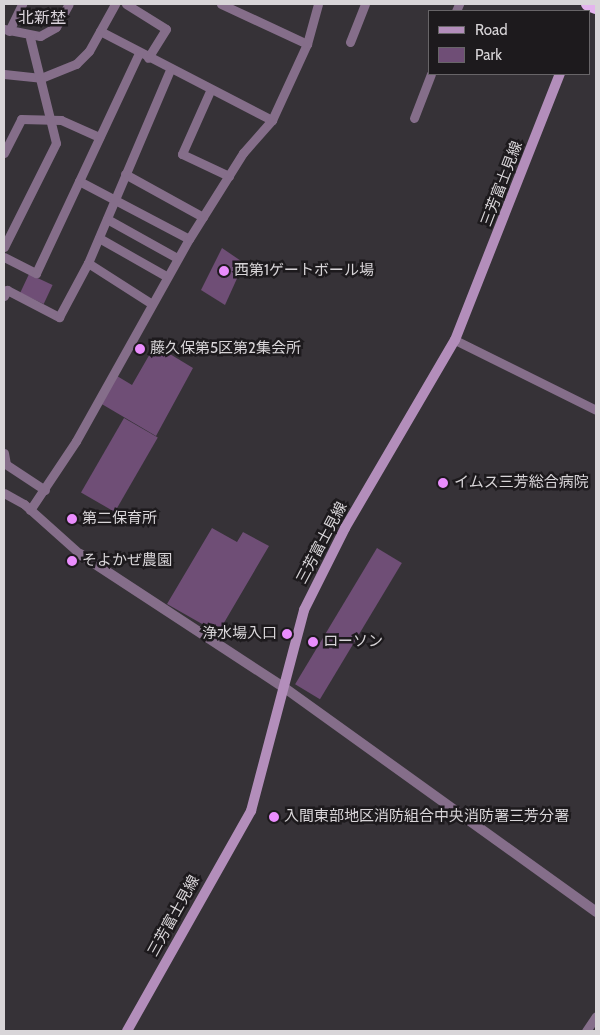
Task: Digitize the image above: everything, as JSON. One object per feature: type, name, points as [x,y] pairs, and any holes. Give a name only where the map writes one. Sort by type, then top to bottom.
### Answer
[{"type":"highway","points":[[588,4],[596,7]]},
{"type":"main road","name":"三芳富士見線","points":[[127,1031],[251,811],[295,637],[319,577],[455,340],[560,75]]},
{"type":"street","points":[[22,4],[6,30],[30,38],[56,27],[69,4]]},
{"type":"street","points":[[4,74],[41,78],[76,64],[100,31],[115,4]]},
{"type":"street","points":[[126,4],[166,29],[148,58]]},
{"type":"street","points":[[221,4],[307,44]]},
{"type":"street","points":[[30,510],[45,490],[188,239],[229,176],[272,120],[307,44],[318,4]]},
{"type":"street","points":[[350,42],[365,4]]},
{"type":"street","points":[[100,31],[210,91],[272,120]]},
{"type":"street","points":[[4,247],[56,143],[30,38]]},
{"type":"street","points":[[4,257],[36,273],[139,53]]},
{"type":"street","points":[[4,296],[7,290],[59,317],[88,263],[170,70]]},
{"type":"street","points":[[414,118],[431,75]]},
{"type":"street","points":[[210,91],[182,154],[229,176]]},
{"type":"street","points":[[4,153],[21,119],[50,119],[99,137]]},
{"type":"street","points":[[126,174],[203,217]]},
{"type":"street","points":[[79,181],[115,198],[188,239]]},
{"type":"street","points":[[107,218],[177,258]]},
{"type":"street","points":[[99,238],[166,276]]},
{"type":"street","points":[[88,263],[152,304]]},
{"type":"street","points":[[455,340],[596,410]]},
{"type":"street","points":[[4,452],[5,464],[45,490]]},
{"type":"street","points":[[4,493],[30,510],[80,554],[282,686],[596,912]]},
{"type":"street","points":[[586,1031],[596,1016]]},
{"type":"green space","name":"西第1ゲートボール場","points":[[222,248],[244,263],[225,305],[201,290]]},
{"type":"green space","points":[[29,274],[53,285],[44,304],[20,293]]},
{"type":"green space","points":[[155,345],[193,368],[156,436],[100,403],[117,376],[132,385]]},
{"type":"green space","points":[[124,418],[158,438],[115,512],[81,492]]},
{"type":"green space","points":[[212,528],[237,542],[243,532],[269,546],[218,633],[167,604]]},
{"type":"green space","points":[[377,548],[402,563],[320,699],[295,684]]},
{"type":"place","name":"西第1ゲートボール場","points":[[224,271]]},
{"type":"place","name":"藤久保第5区第2集会所","points":[[140,349]]},
{"type":"place","name":"イムス三芳総合病院","points":[[443,483]]},
{"type":"place","name":"第二保育所","points":[[72,519]]},
{"type":"place","name":"そよかぜ農園","points":[[72,561]]},
{"type":"place","name":"浄水場入口","points":[[287,634]]},
{"type":"place","name":"ローソン","points":[[313,642]]},
{"type":"place","name":"入間東部地区消防組合中央消防署三芳分署","points":[[274,817]]},
{"type":"district","name":"北新埜","points":[[42,18]]}]
